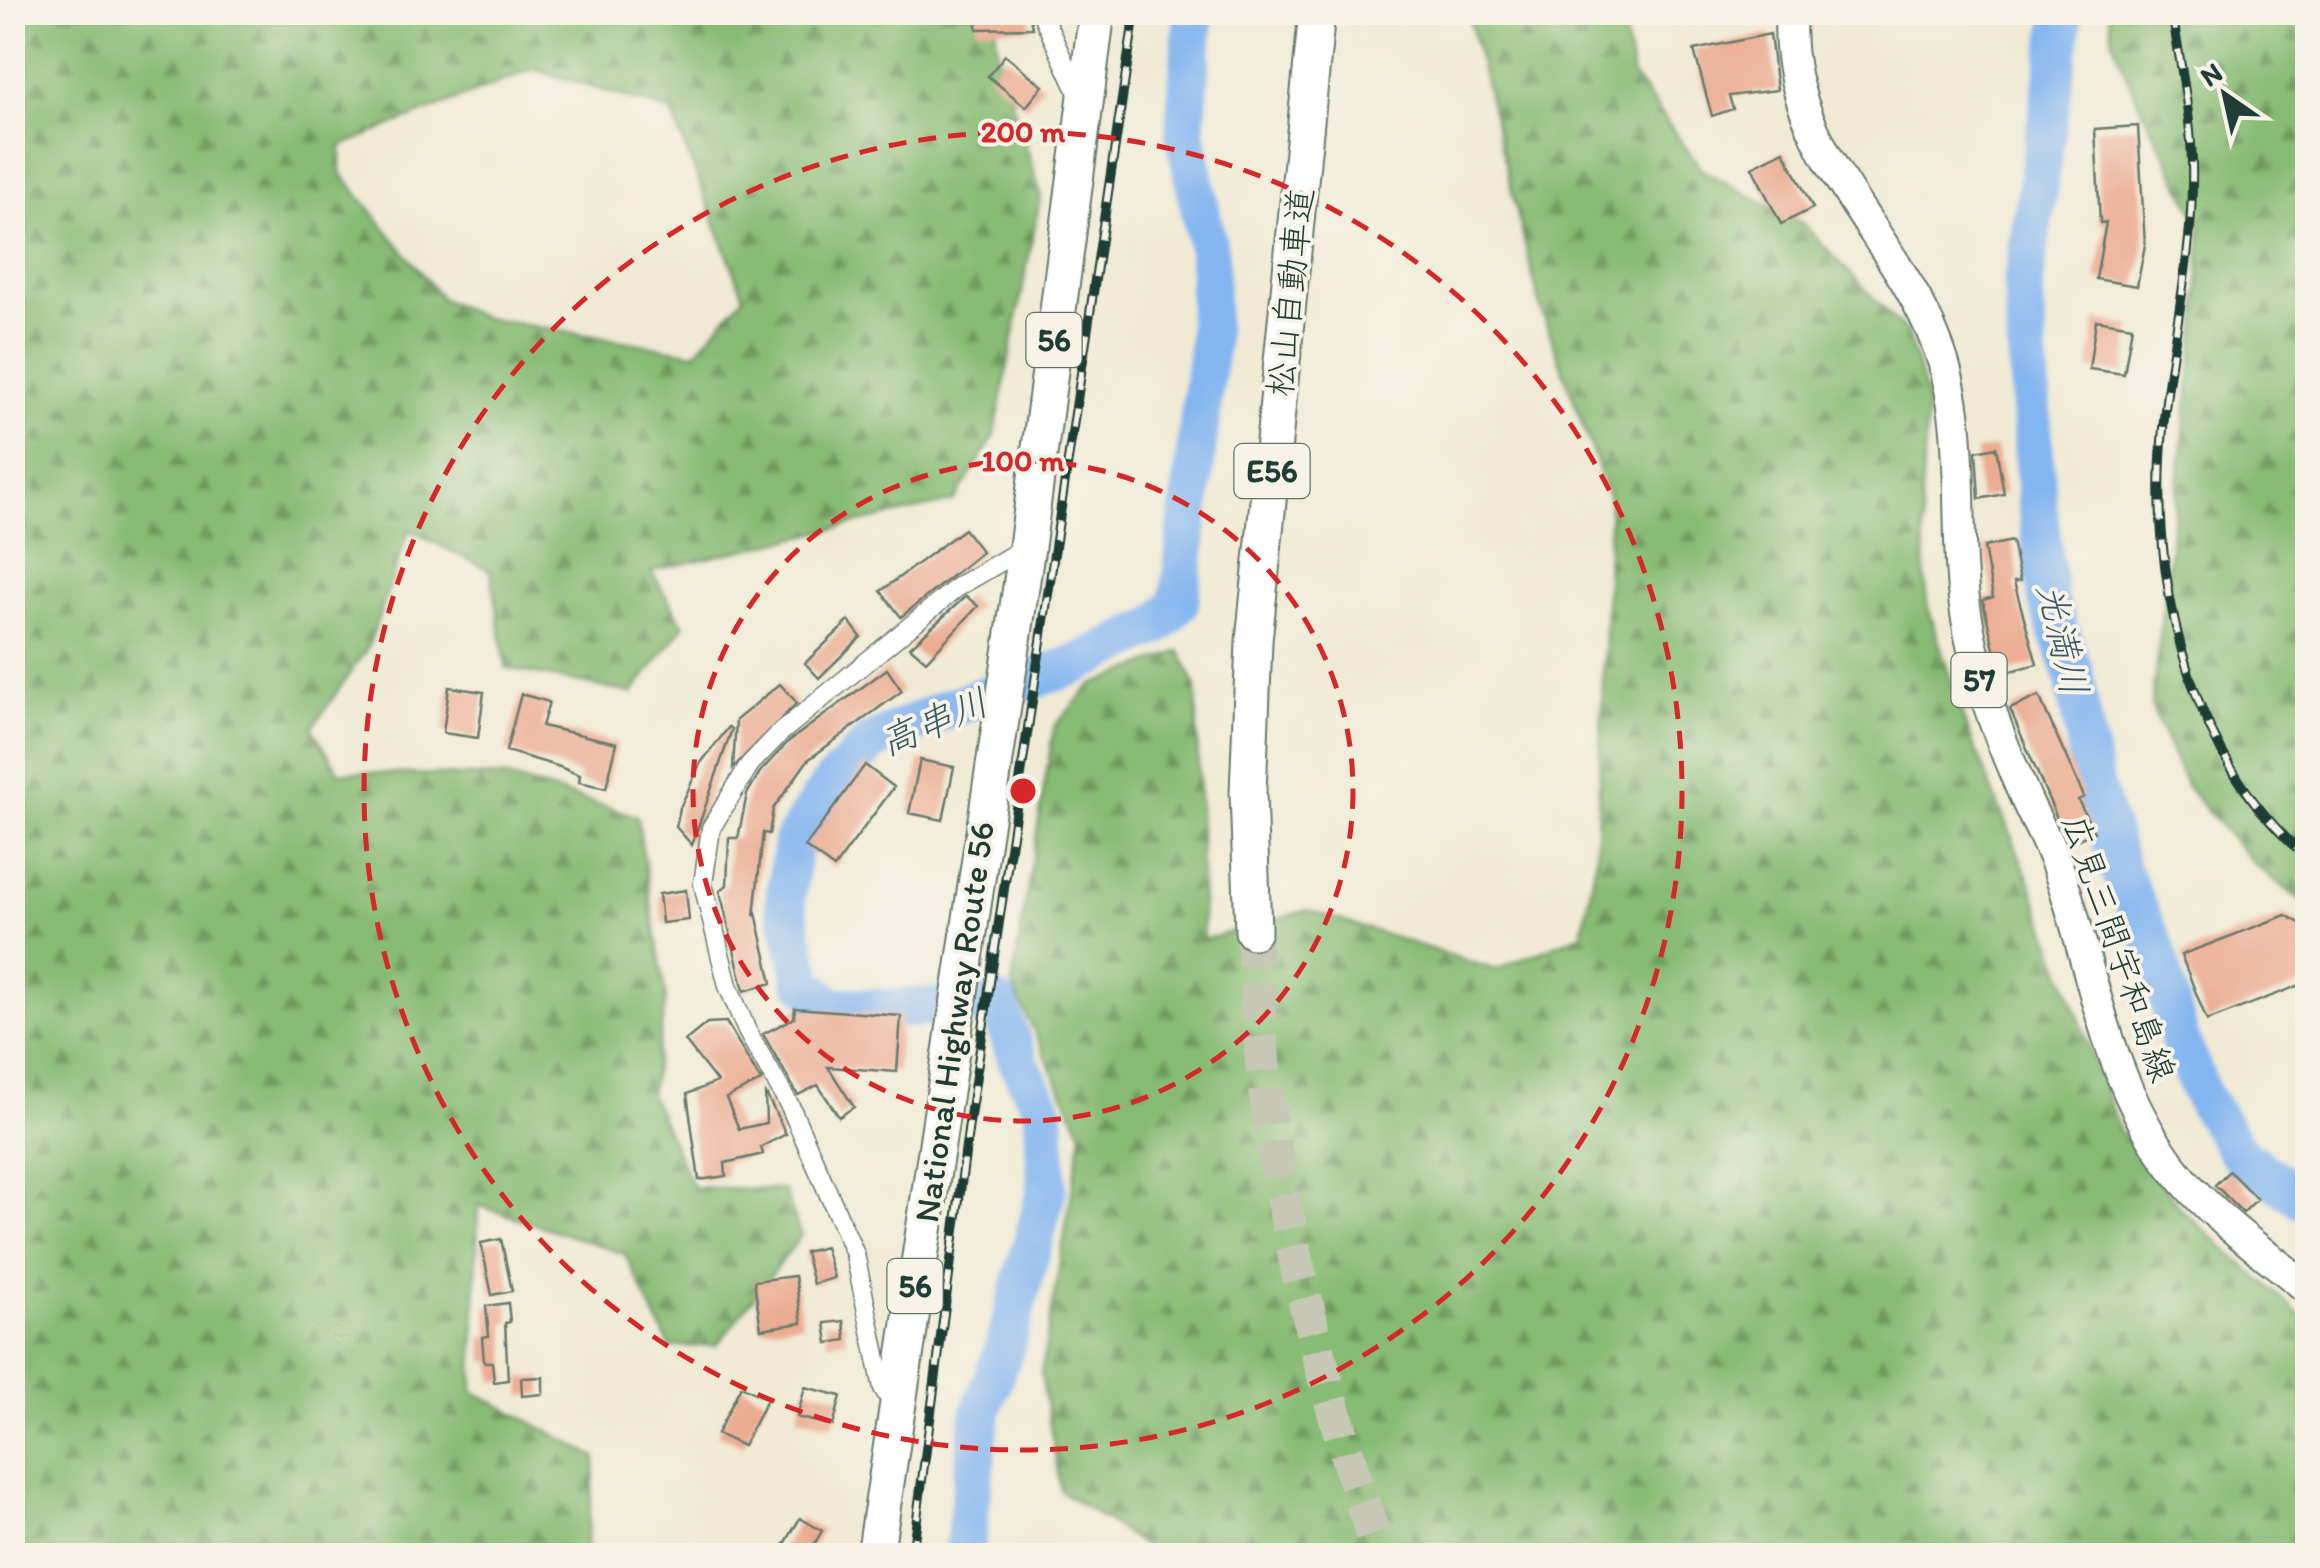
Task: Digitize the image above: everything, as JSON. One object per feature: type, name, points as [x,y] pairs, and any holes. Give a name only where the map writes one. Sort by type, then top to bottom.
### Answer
[{"type":"highway","name":"National Highway Route 56","points":[[875,1556],[1006,666],[1027,547],[1098,12]]},
{"type":"highway","name":"松山自動車道","points":[[1252,931],[1248,793],[1254,641],[1318,12]]},
{"type":"main road","name":"広見三間宇和島線","points":[[1791,12],[1793,71],[1815,140],[1902,274],[1938,346],[1953,421],[1961,583],[1974,668],[2060,874],[2111,1050],[2141,1120],[2183,1180],[2308,1289]]},
{"type":"street","points":[[1041,12],[1056,54],[1085,106]]},
{"type":"street","points":[[897,1410],[883,1388],[855,1254],[790,1106],[747,1031],[728,986],[703,884],[711,828],[750,764],[781,732],[959,586],[1027,547]]},
{"type":"green space","points":[[13,13],[994,13],[998,56],[1041,194],[994,437],[954,501],[651,571],[684,626],[632,693],[506,668],[491,571],[409,530],[368,647],[312,728],[339,772],[508,777],[637,816],[666,999],[650,1094],[693,1187],[784,1190],[801,1236],[717,1345],[670,1347],[625,1254],[478,1205],[473,1391],[596,1457],[585,1555],[13,1555],[12,529],[23,524],[12,467]],"holes":[[[533,69],[671,111],[744,296],[695,353],[484,318],[442,299],[341,173],[341,146]]]},
{"type":"green space","points":[[1468,13],[1621,13],[1633,76],[1702,170],[1803,224],[1908,334],[1928,403],[1921,493],[1927,604],[1964,721],[2030,882],[2119,1130],[2184,1212],[2307,1321],[2307,1555],[1158,1555],[1061,1491],[1041,1373],[1082,1133],[1012,985],[1054,727],[1090,686],[1180,651],[1196,687],[1203,940],[1308,910],[1496,970],[1582,934],[1596,861],[1610,501],[1541,309]]},
{"type":"green space","points":[[2109,13],[2307,13],[2307,905],[2255,865],[2187,787],[2151,706],[2198,317],[2201,226],[2136,97],[2113,41]]},
{"type":"building","points":[[977,12],[1029,12],[1032,28],[977,29]]},
{"type":"building","points":[[1770,34],[1777,90],[1729,96],[1733,109],[1712,116],[1694,50]]},
{"type":"building","points":[[1005,55],[1043,86],[1026,107],[988,76]]},
{"type":"building","points":[[2138,126],[2145,245],[2137,286],[2096,279],[2106,222],[2100,223],[2095,129]]},
{"type":"building","points":[[1784,151],[1813,208],[1781,224],[1752,167]]},
{"type":"building","points":[[2096,320],[2132,326],[2124,374],[2089,369]]},
{"type":"building","points":[[1996,447],[2004,494],[1979,499],[1976,451]]},
{"type":"building","points":[[964,529],[982,552],[901,617],[881,591]]},
{"type":"building","points":[[2012,541],[2020,581],[2014,582],[2037,664],[2000,674],[1983,600],[1993,597],[1984,547]]},
{"type":"building","points":[[966,596],[978,606],[926,661],[910,647]]},
{"type":"building","points":[[849,621],[861,637],[819,678],[805,663]]},
{"type":"building","points":[[887,669],[902,691],[808,760],[773,809],[769,834],[763,833],[754,916],[756,913],[772,983],[744,991],[720,891],[727,885],[729,838],[738,838],[747,794],[760,772],[789,741]]},
{"type":"building","points":[[780,684],[797,703],[733,768],[736,720]]},
{"type":"building","points":[[449,687],[484,692],[478,738],[443,733]]},
{"type":"building","points":[[521,694],[549,702],[542,726],[617,743],[606,788],[579,782],[580,775],[506,751]]},
{"type":"building","points":[[2039,696],[2084,797],[2078,800],[2094,832],[2068,844],[2010,709]]},
{"type":"building","points":[[729,727],[732,729],[692,845],[676,827],[680,808],[700,764]]},
{"type":"building","points":[[920,760],[954,767],[943,820],[909,813]]},
{"type":"building","points":[[865,765],[894,787],[834,868],[805,847]]},
{"type":"building","points":[[686,890],[689,920],[662,923],[659,894]]},
{"type":"building","points":[[2286,915],[2308,928],[2308,982],[2207,1021],[2181,955]]},
{"type":"building","points":[[795,1008],[901,1016],[897,1072],[828,1067],[854,1107],[839,1117],[818,1085],[798,1095],[763,1034],[794,1018]]},
{"type":"building","points":[[726,1022],[761,1081],[726,1098],[739,1129],[766,1123],[765,1092],[786,1134],[761,1147],[763,1154],[725,1163],[726,1176],[699,1180],[687,1094],[717,1082],[685,1041],[707,1023]]},
{"type":"building","points":[[2229,1171],[2257,1199],[2243,1213],[2215,1185]]},
{"type":"building","points":[[501,1239],[512,1291],[492,1295],[481,1243]]},
{"type":"building","points":[[825,1247],[834,1278],[813,1284],[805,1252]]},
{"type":"building","points":[[795,1276],[802,1323],[761,1329],[754,1281]]},
{"type":"building","points":[[508,1303],[508,1380],[494,1382],[492,1362],[484,1362],[482,1337],[489,1336],[486,1306]]},
{"type":"building","points":[[844,1321],[846,1340],[828,1343],[825,1323]]},
{"type":"building","points":[[543,1377],[543,1394],[522,1396],[521,1378]]},
{"type":"building","points":[[741,1386],[767,1399],[743,1446],[717,1434]]},
{"type":"building","points":[[805,1387],[841,1396],[833,1426],[797,1417]]},
{"type":"building","points":[[800,1518],[822,1531],[807,1556],[778,1556]]},
{"type":"waterway","name":"高串川","points":[[964,1556],[981,1411],[1005,1347],[1047,1189],[1044,1111],[1020,1066],[998,1004],[883,1009],[830,1006],[804,982],[785,903],[793,840],[827,789],[872,742],[944,710],[1077,664],[1158,625],[1179,603],[1208,346],[1209,255],[1185,132],[1194,12]]},
{"type":"waterway","name":"光満川","points":[[2064,12],[2023,284],[2037,504],[2048,601],[2073,671],[2093,782],[2120,870],[2156,950],[2179,1038],[2203,1097],[2239,1154],[2308,1203]]},
{"type":"tunnel","points":[[1253,931],[1267,1104],[1280,1182],[1330,1398],[1380,1556]]},
{"type":"railway","points":[[912,1556],[970,1116],[1135,12]]},
{"type":"railway","points":[[2172,12],[2189,121],[2192,186],[2187,254],[2163,424],[2161,512],[2165,566],[2190,676],[2210,727],[2236,776],[2269,820],[2308,858]]}]
